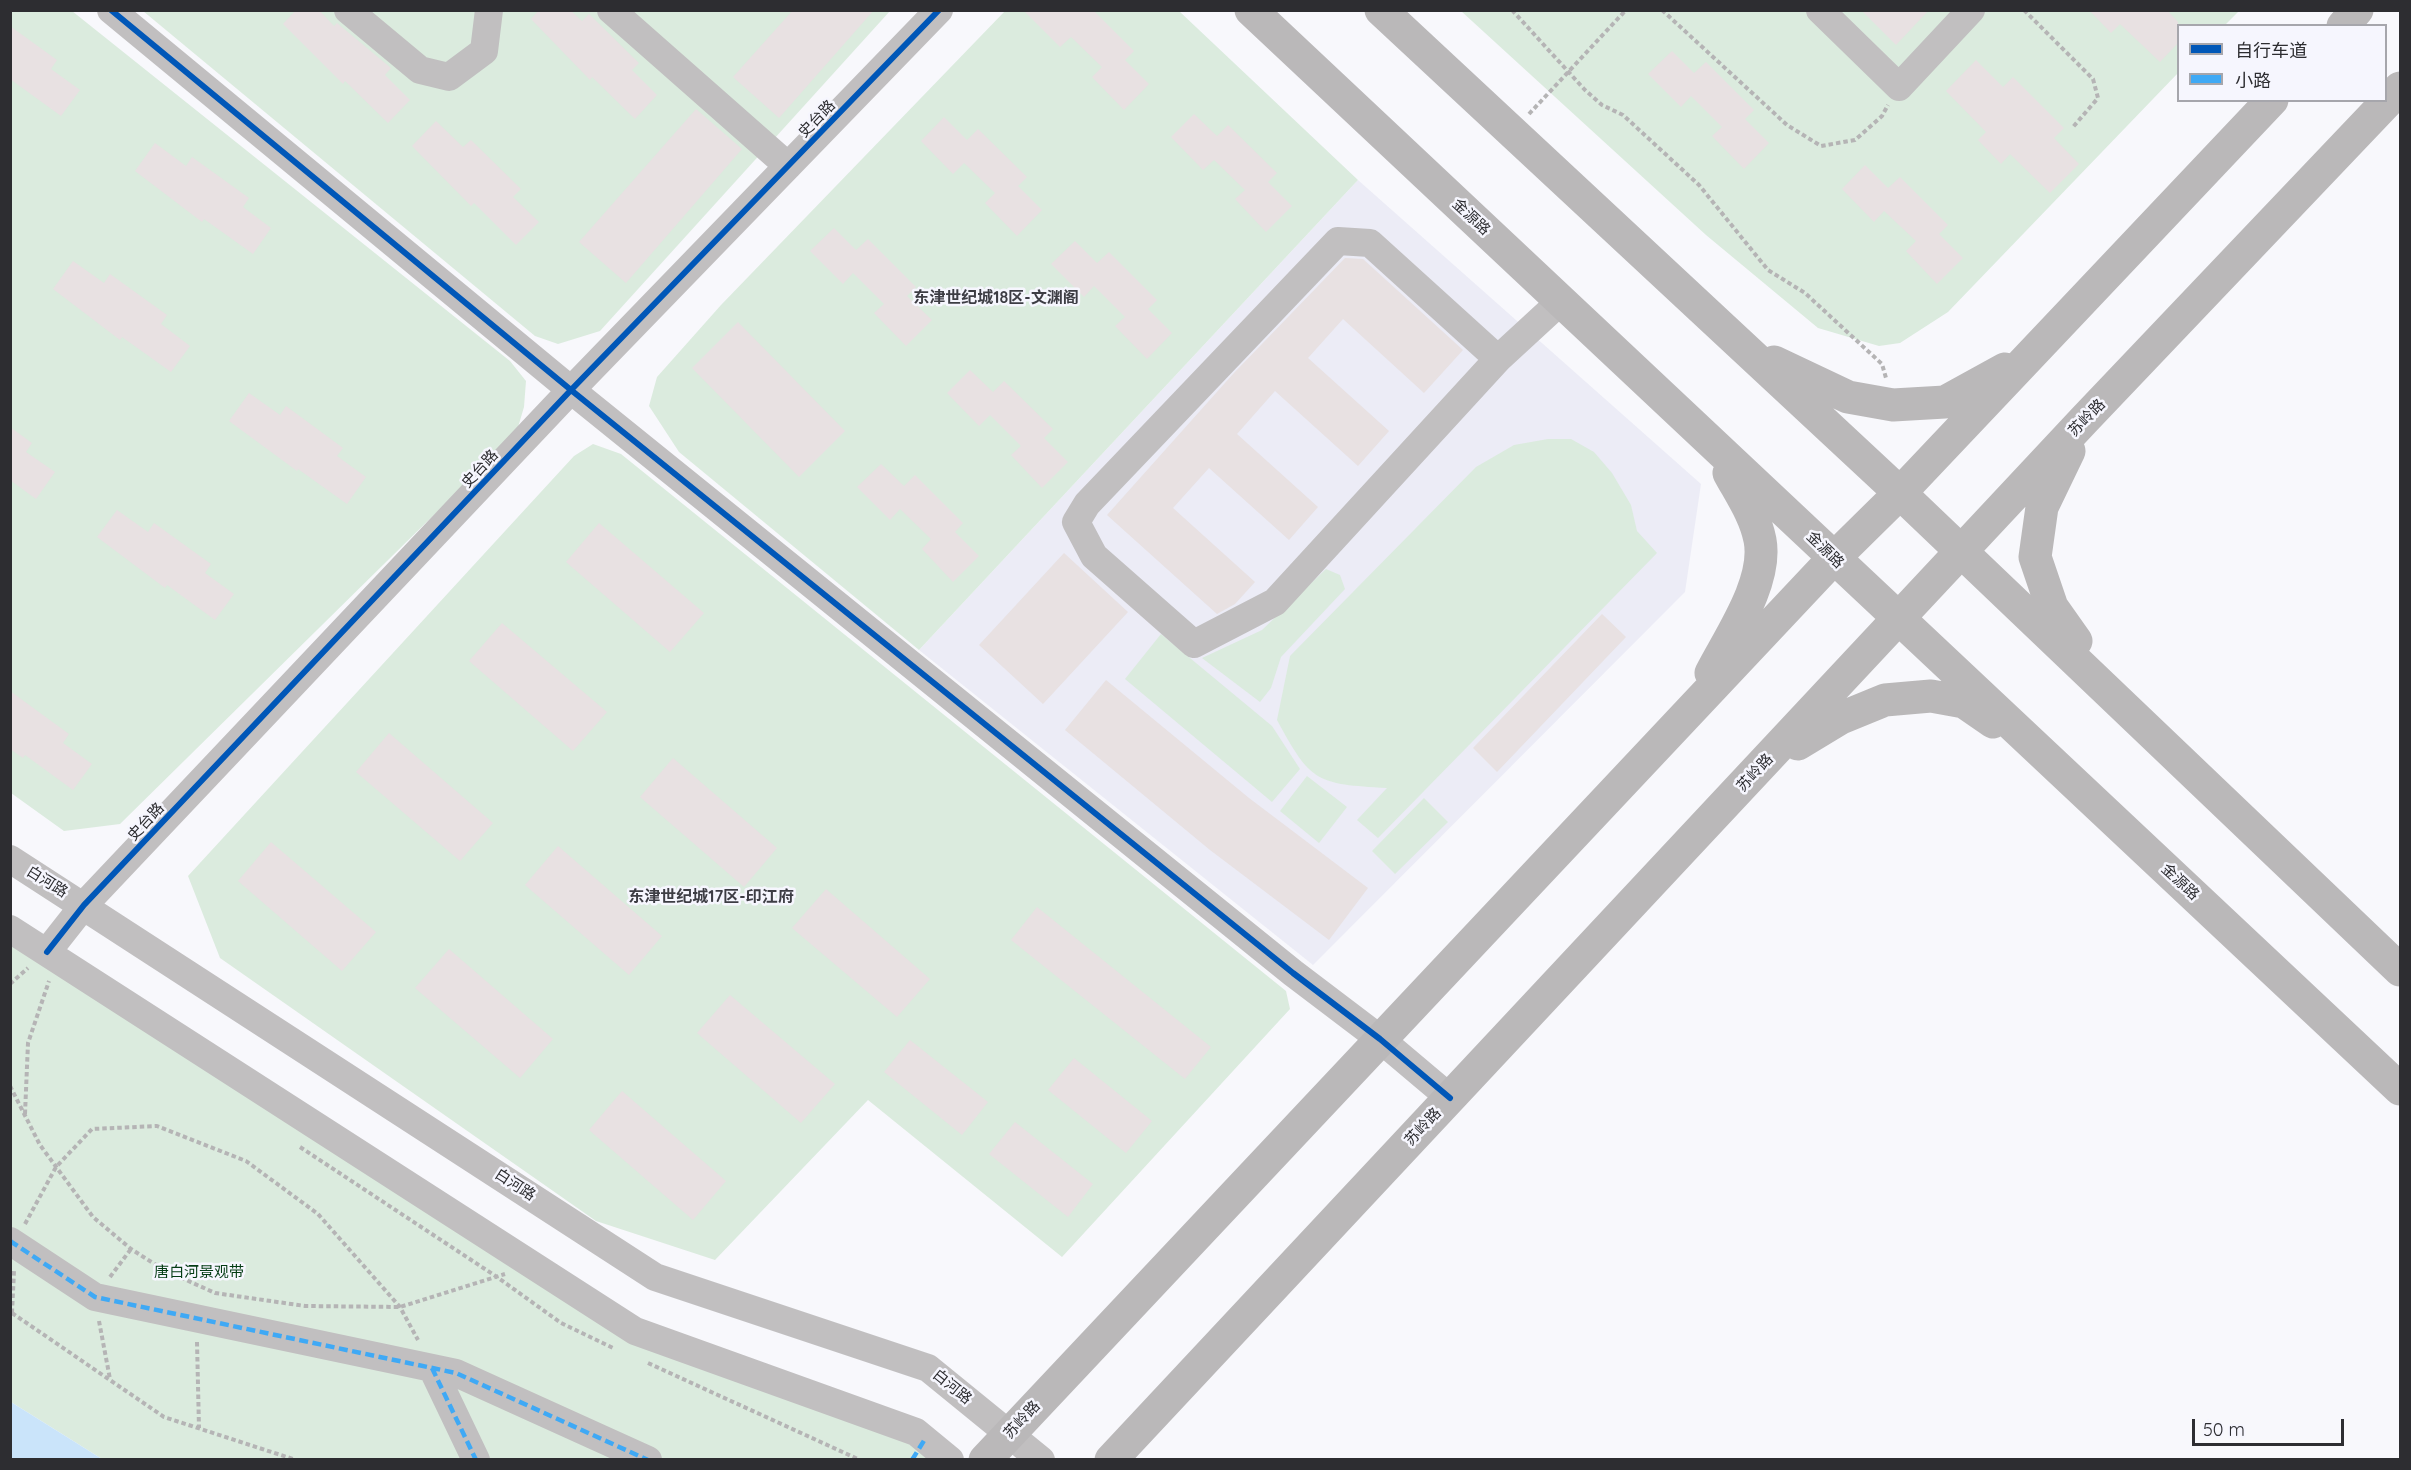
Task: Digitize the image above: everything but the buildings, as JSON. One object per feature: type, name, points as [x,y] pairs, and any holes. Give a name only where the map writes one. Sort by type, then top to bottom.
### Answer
[{"type":"main road","name":"金源路","points":[[1251,10],[2400,1089]]},
{"type":"main road","points":[[1381,10],[1900,493],[2400,970]]},
{"type":"main road","points":[[2345,24],[2357,10]]},
{"type":"main road","name":"苏岭路","points":[[2387,102],[2400,88]]},
{"type":"main road","name":"苏岭路","points":[[985,1460],[1833,559],[1900,493],[2033,354],[2270,102]]},
{"type":"main road","name":"苏岭路","points":[[1111,1460],[2084,420],[2387,102]]},
{"type":"main road","points":[[1744,347],[1848,397],[1893,405],[1945,402],[2033,354]]},
{"type":"main road","points":[[2084,420],[2042,507],[2035,557],[2052,607],[2123,706]]},
{"type":"main road","points":[[1695,705],[1757,582],[1760,542],[1751,511],[1725,467],[1696,428]]},
{"type":"main road","points":[[1761,767],[1852,713],[1885,700],[1931,696],[1964,702],[2063,772]]},
{"type":"street","points":[[111,10],[571,390],[1450,1098]]},
{"type":"street","points":[[348,10],[420,70],[449,77],[484,51],[489,10]]},
{"type":"street","points":[[611,10],[788,166]]},
{"type":"street","name":"史台路","points":[[47,952],[84,905],[571,390],[939,10]]},
{"type":"street","points":[[1820,10],[1899,87],[1971,10]]},
{"type":"street","points":[[1498,359],[1370,243],[1338,241],[1087,504],[1076,522],[1094,556],[1194,644],[1275,602],[1498,359],[1561,301]]},
{"type":"street","name":"白河路","points":[[10,859],[655,1276],[928,1368],[1041,1460]]},
{"type":"street","points":[[10,929],[635,1331],[916,1432],[918,1449],[950,1460]]},
{"type":"street","points":[[13,1242],[95,1297],[456,1373],[648,1460]]},
{"type":"street","points":[[432,1368],[476,1460]]},
{"type":"path","points":[[1512,10],[1602,105],[1623,115],[1700,185],[1768,270],[1805,293],[1882,364],[1893,405]]},
{"type":"path","points":[[1512,132],[1626,10]]},
{"type":"path","points":[[1662,10],[1786,125],[1821,146],[1855,140],[1882,116],[1899,87]]},
{"type":"path","points":[[2024,10],[2093,79],[2098,98],[2073,127]]},
{"type":"path","points":[[25,1115],[28,1043],[49,981],[47,952]]},
{"type":"path","points":[[10,1086],[40,1145],[93,1217],[131,1249],[164,1270],[215,1293],[305,1306],[400,1307],[533,1266]]},
{"type":"path","points":[[296,1460],[164,1417],[11,1312],[13,1242],[56,1167],[92,1129],[157,1125],[246,1161],[318,1214],[400,1307],[432,1368]]},
{"type":"path","points":[[196,1318],[200,1428]]},
{"type":"shaded area","points":[[1358,180],[1701,484],[1685,592],[1313,965],[919,650]]},
{"type":"green space","points":[[11,11],[72,11],[510,361],[526,381],[524,407],[516,434],[120,824],[64,831],[11,793]]},
{"type":"green space","points":[[143,11],[890,11],[600,331],[558,344],[535,336]]},
{"type":"green space","points":[[1005,11],[1179,11],[1358,180],[919,650],[679,452],[649,406],[657,377],[721,305]]},
{"type":"green space","points":[[1461,11],[2239,11],[2226,24],[2177,24],[2177,74],[1948,312],[1900,343],[1879,346],[1818,328],[1706,235]]},
{"type":"green space","points":[[1548,439],[1571,439],[1594,452],[1612,473],[1631,505],[1637,531],[1657,553],[1378,838],[1357,820],[1387,788],[1345,785],[1318,776],[1299,757],[1277,720],[1290,656],[1476,467],[1514,445]]},
{"type":"green space","points":[[593,444],[621,454],[1286,991],[1290,1009],[1062,1257],[868,1100],[715,1260],[596,1221],[220,958],[188,876],[574,456]]},
{"type":"green space","points":[[1326,569],[1340,575],[1345,589],[1281,657],[1271,688],[1260,702],[1202,658],[1262,630]]},
{"type":"green space","points":[[1161,634],[1272,726],[1300,769],[1272,802],[1125,679]]},
{"type":"green space","points":[[1307,776],[1347,807],[1319,843],[1280,811]]},
{"type":"green space","points":[[1424,798],[1448,822],[1395,874],[1372,851]]},
{"type":"green space","name":"唐白河景观带","points":[[11,929],[635,1331],[950,1459],[102,1459],[11,1402]]},
{"type":"water","points":[[11,1402],[102,1459],[11,1459]]},
{"type":"marked path","points":[[10,1241],[95,1297],[456,1373],[648,1460]]},
{"type":"marked path","points":[[432,1368],[476,1460]]},
{"type":"marked path","points":[[912,1460],[925,1439]]},
{"type":"cycle path","points":[[111,10],[571,390],[1293,973],[1380,1039],[1450,1098]]},
{"type":"cycle path","points":[[47,952],[84,905],[571,390],[939,10]]},
{"type":"district","name":"东津世纪城18区-文渊阁","points":[[996,298]]},
{"type":"district","name":"东津世纪城17区-印江府","points":[[711,897]]}]
